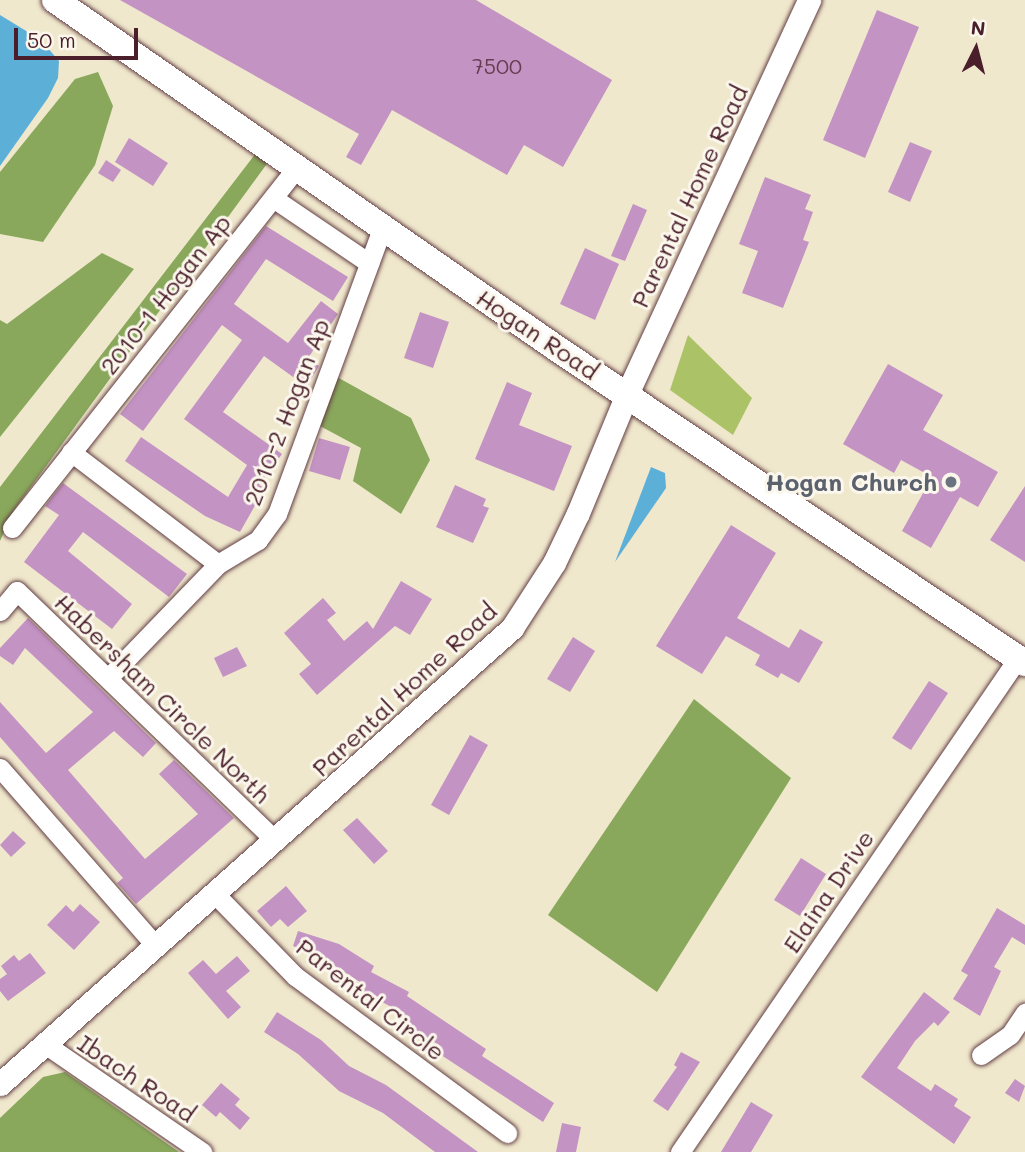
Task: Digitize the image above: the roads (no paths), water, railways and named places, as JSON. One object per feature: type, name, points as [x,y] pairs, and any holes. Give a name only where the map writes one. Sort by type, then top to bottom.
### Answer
[{"type":"main road","name":"Hogan Road","points":[[55,0],[627,394],[1021,661]]},
{"type":"street","name":"Parental Home Road","points":[[0,1084],[276,841],[512,628],[554,563],[578,513],[627,394],[810,0]]},
{"type":"street","name":"2010-1 Hogan Ap","points":[[12,528],[297,167]]},
{"type":"street","points":[[273,198],[369,263]]},
{"type":"street","name":"2010-2 Hogan Ap","points":[[108,678],[218,564],[258,540],[277,514],[383,226]]},
{"type":"street","points":[[71,452],[218,564]]},
{"type":"street","name":"Habersham Circle North","points":[[0,611],[17,591],[276,841]]},
{"type":"street","name":"Elaina Drive","points":[[680,1152],[1021,661]]},
{"type":"street","points":[[0,768],[156,946]]},
{"type":"street","name":"Parental Circle","points":[[215,894],[295,976],[507,1133]]},
{"type":"street","points":[[981,1055],[1010,1035],[1025,1013]]},
{"type":"street","name":"Ibach Road","points":[[44,1044],[202,1152]]},
{"type":"water","points":[[0,15],[41,40],[59,61],[58,78],[48,98],[0,166]]},
{"type":"water","points":[[651,467],[665,473],[666,488],[615,562]]},
{"type":"place","name":"Hogan Church","points":[[951,482]]}]
